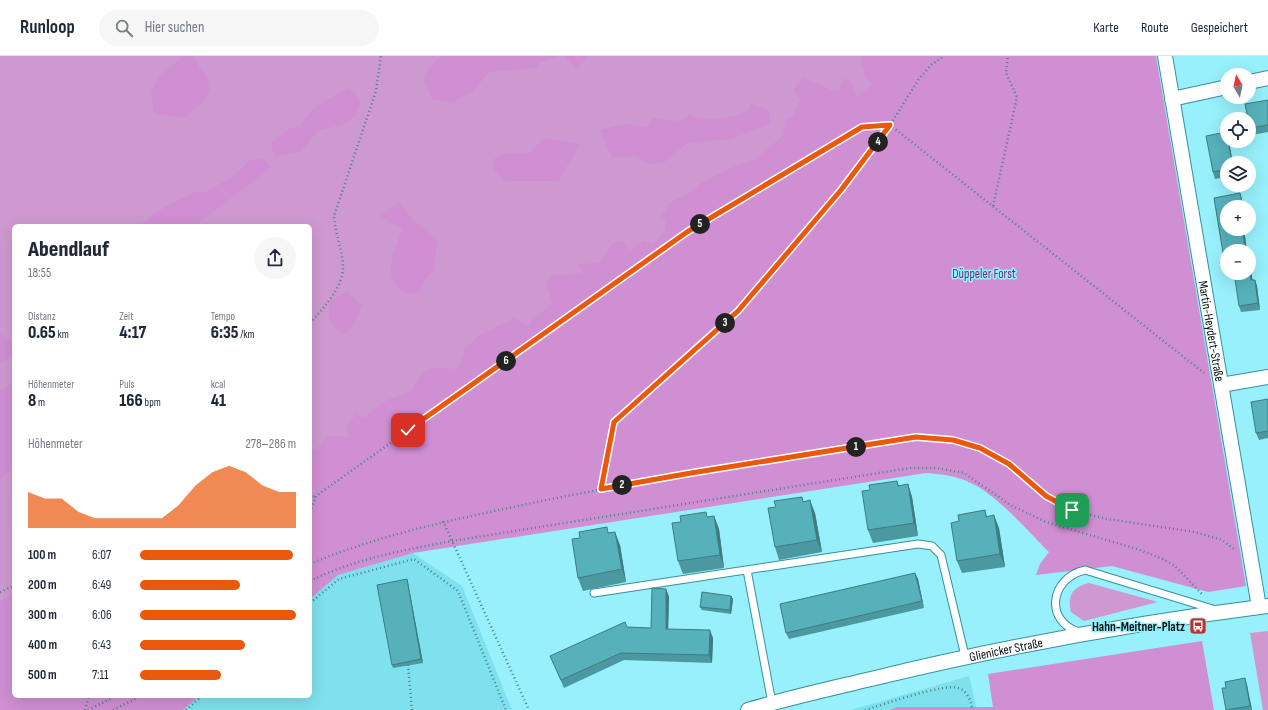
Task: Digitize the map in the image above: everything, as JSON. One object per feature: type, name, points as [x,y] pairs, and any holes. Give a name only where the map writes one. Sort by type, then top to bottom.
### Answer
[{"type":"street","name":"Martin-Heydert-Straße","points":[[1165,56],[1221,385],[1266,607]]},
{"type":"street","points":[[1256,81],[1268,78]]},
{"type":"street","points":[[1172,99],[1220,89]]},
{"type":"street","points":[[1221,385],[1268,377]]},
{"type":"street","name":"Glienicker Straße","points":[[748,710],[965,656],[1219,611],[1266,607]]},
{"type":"lane","points":[[594,593],[918,544],[932,546],[941,555],[965,656]]},
{"type":"lane","points":[[747,570],[772,703]]},
{"type":"lane","points":[[1087,634],[1069,628],[1062,621],[1056,606],[1058,590],[1063,582],[1070,575],[1085,570],[1219,611]]},
{"type":"path","points":[[312,321],[325,308],[336,292],[344,269],[334,228],[334,216],[376,91],[381,56]]},
{"type":"path","points":[[601,489],[614,422],[738,311],[841,190],[890,125],[919,79],[931,65],[944,56]]},
{"type":"path","points":[[993,206],[1017,97],[1006,73],[1008,56]]},
{"type":"path","points":[[312,498],[687,232],[862,127],[890,125],[1182,356],[1221,385]]},
{"type":"path","points":[[312,563],[368,543],[444,521],[601,489],[916,437],[953,440],[980,448],[1009,464],[1046,496],[1072,510],[1107,519],[1188,531],[1222,540]]},
{"type":"path","points":[[312,580],[322,575],[387,553],[910,468],[937,468],[964,473],[1012,506],[1046,522],[1137,548],[1163,559],[1175,566],[1219,611]]},
{"type":"path","points":[[312,507],[316,496]]},
{"type":"path","points":[[444,521],[452,542],[529,710]]},
{"type":"path","points":[[312,601],[339,579],[414,559],[458,591],[506,710]]},
{"type":"path","points":[[0,592],[12,587]]},
{"type":"path","points":[[408,665],[412,710]]},
{"type":"path","points":[[865,710],[944,687],[959,688],[970,697],[972,710]]},
{"type":"path","points":[[87,710],[89,698]]},
{"type":"path","points":[[87,710],[112,698]]},
{"type":"path","points":[[113,710],[137,698]]},
{"type":"path","points":[[186,710],[200,698]]},
{"type":"shaded area","points":[[0,56],[897,56],[904,78],[312,470],[312,224],[12,224],[12,615],[0,620]]},
{"type":"shaded area","points":[[413,553],[462,586],[512,710],[183,710],[197,698],[312,698],[312,597],[338,575]]},
{"type":"shaded area","points":[[1089,583],[1158,602],[1084,621],[1071,612],[1070,597],[1078,587]]},
{"type":"shaded area","points":[[1268,631],[1268,710],[1263,710],[1250,633]]},
{"type":"shaded area","points":[[969,676],[977,710],[851,710]]},
{"type":"green space","points":[[184,56],[194,56],[199,66],[207,76],[210,92],[202,103],[184,118],[154,113],[151,92],[160,75]]},
{"type":"green space","points":[[441,56],[561,56],[541,62],[536,68],[489,72],[473,91],[452,103],[433,99],[425,85],[424,80],[427,72]]},
{"type":"green space","points":[[564,56],[589,56],[576,70]]},
{"type":"green space","name":"Düppeler Forst","points":[[860,56],[1156,56],[1246,586],[1208,592],[1112,566],[1036,575],[1040,564],[1049,552],[1012,514],[991,496],[971,483],[949,476],[926,473],[413,553],[338,575],[312,597],[312,449],[317,449],[327,436],[349,437],[347,425],[356,414],[363,418],[387,400],[411,392],[424,372],[435,368],[458,369],[465,348],[480,335],[514,318],[529,326],[531,321],[553,303],[546,284],[551,275],[584,274],[578,264],[598,263],[615,241],[623,241],[630,250],[643,240],[653,244],[665,231],[665,220],[660,218],[670,202],[695,190],[698,185],[726,170],[755,159],[783,136],[785,120],[792,118],[800,99],[793,89],[804,78],[834,91],[839,90],[844,78],[851,81],[857,96],[873,84],[866,79]]},
{"type":"green space","points":[[348,89],[355,92],[360,103],[356,116],[342,125],[318,131],[300,152],[274,157],[271,143],[290,128],[299,127],[310,113],[320,104]]},
{"type":"green space","points":[[751,103],[769,111],[770,124],[732,139],[688,143],[663,163],[648,164],[636,156],[612,158],[600,130],[624,124],[646,127],[652,118],[679,121],[690,114],[696,117],[710,119],[735,116],[748,111]]},
{"type":"green space","points":[[544,138],[581,144],[558,181],[505,181],[494,169],[493,160],[504,153],[528,154]]},
{"type":"green space","points":[[262,159],[272,167],[198,224],[142,224],[155,213],[168,205],[195,192],[205,192],[232,177],[250,160]]},
{"type":"green space","points":[[399,202],[412,219],[437,240],[434,270],[425,279],[421,291],[410,294],[396,286],[391,275],[391,262],[402,230],[380,216]]},
{"type":"green space","points":[[347,291],[362,305],[353,328],[343,334],[330,320],[329,307],[330,301]]},
{"type":"green space","points":[[0,332],[6,336],[12,346],[12,356],[0,363]]},
{"type":"green space","points":[[12,383],[12,469],[0,480],[0,390]]},
{"type":"green space","points":[[12,593],[12,698],[197,698],[183,710],[0,710],[0,602]]},
{"type":"green space","points":[[1202,641],[1214,710],[889,710],[897,707],[993,707],[988,674]]},
{"type":"building","points":[[1268,100],[1268,125],[1256,127],[1256,112],[1247,112],[1245,104],[1256,104],[1256,102]]},
{"type":"building","points":[[1220,133],[1220,148],[1229,148],[1231,156],[1220,156],[1220,170],[1213,172],[1206,136]]},
{"type":"building","points":[[1240,193],[1242,200],[1220,200],[1220,235],[1214,198]]},
{"type":"building","points":[[1220,236],[1243,236],[1245,244],[1222,244]]},
{"type":"building","points":[[1235,280],[1255,280],[1258,303],[1239,306]]},
{"type":"building","points":[[1268,399],[1268,431],[1256,433],[1251,402]]},
{"type":"building","points":[[897,481],[898,486],[908,484],[914,523],[868,530],[862,491],[870,490],[869,485]]},
{"type":"building","points":[[802,497],[803,502],[810,500],[817,540],[775,547],[768,508],[776,507],[774,501]]},
{"type":"building","points":[[985,510],[986,517],[994,515],[1000,554],[957,561],[951,523],[959,521],[958,515]]},
{"type":"building","points":[[706,512],[707,517],[714,516],[720,555],[678,561],[672,523],[681,522],[680,516]]},
{"type":"building","points":[[607,527],[608,533],[615,532],[622,569],[578,578],[572,539],[580,538],[579,532]]},
{"type":"building","points":[[915,573],[922,601],[786,633],[780,604]]},
{"type":"building","points":[[407,579],[421,659],[392,665],[377,585]]},
{"type":"building","points":[[652,588],[666,589],[666,629],[710,630],[709,655],[621,653],[561,680],[550,656],[625,622],[627,627],[651,628]]},
{"type":"building","points":[[702,592],[731,596],[730,610],[700,607]]},
{"type":"building","points":[[1245,678],[1250,706],[1226,710],[1222,688],[1226,688],[1225,682]]},
{"type":"place","name":"Hahn-Meitner-Platz","points":[[1198,626]]},
{"type":"route","points":[[408,430],[687,232],[862,127],[890,125],[841,190],[738,311],[614,422],[601,489],[916,437],[953,440],[980,448],[1009,464],[1046,496],[1072,510]]}]
